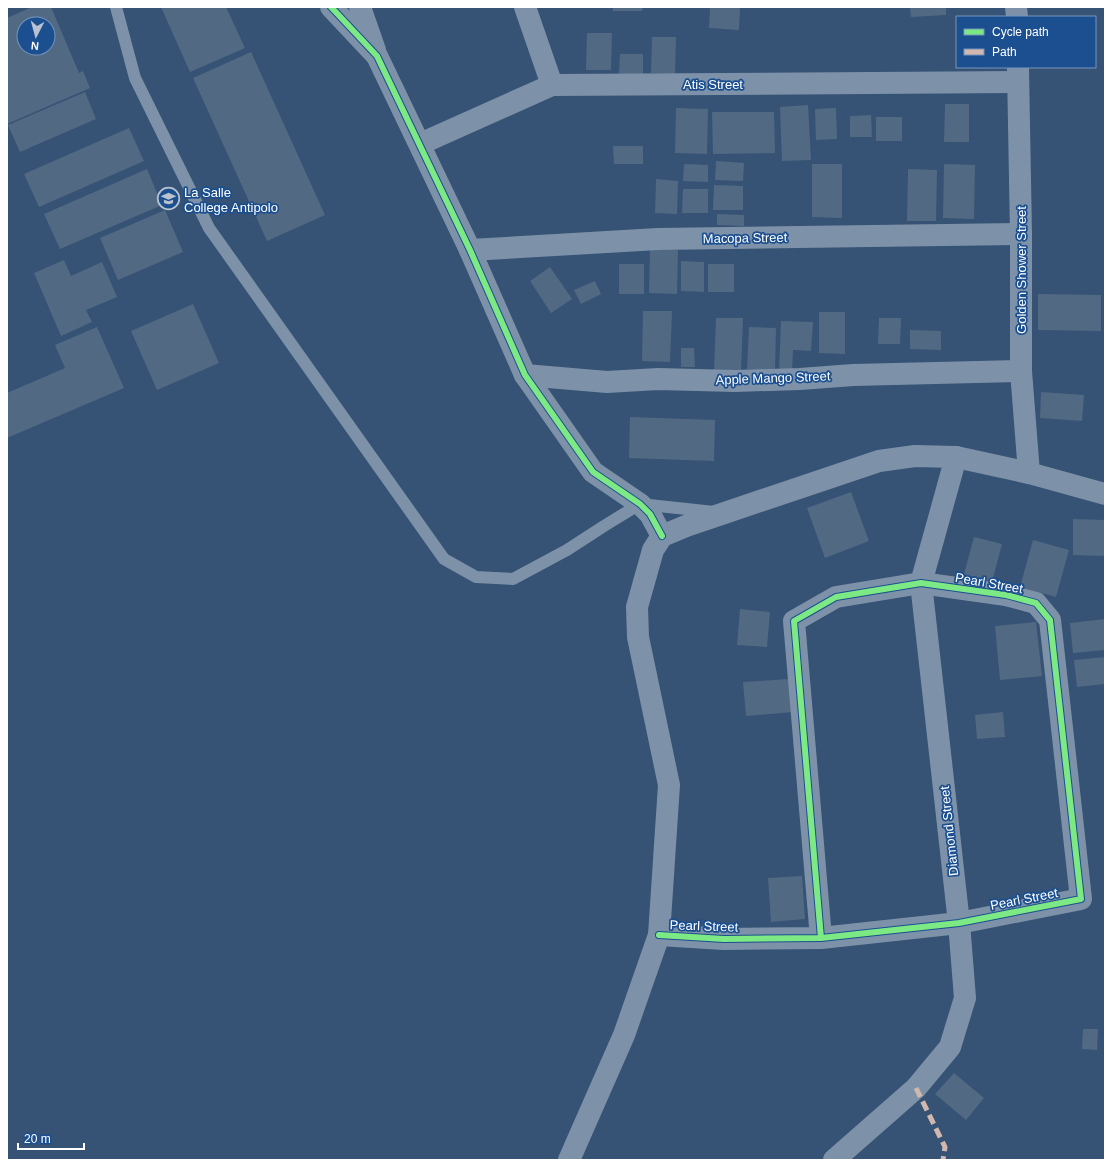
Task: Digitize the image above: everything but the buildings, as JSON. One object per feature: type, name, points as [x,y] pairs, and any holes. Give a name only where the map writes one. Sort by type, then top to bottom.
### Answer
[{"type":"street","points":[[331,7],[377,56]]},
{"type":"street","points":[[360,7],[377,56],[470,250],[525,375],[593,472],[640,504],[650,514],[662,536]]},
{"type":"street","points":[[525,7],[552,85]]},
{"type":"street","name":"Atis Street","points":[[420,144],[552,85],[1018,75]]},
{"type":"street","name":"Golden Shower Street","points":[[1018,75],[1021,234],[1021,371],[1030,473]]},
{"type":"street","name":"Macopa Street","points":[[470,250],[658,239],[1021,234]]},
{"type":"street","name":"Apple Mango Street","points":[[525,375],[607,382],[658,379],[736,381],[800,379],[853,375],[1021,371]]},
{"type":"street","points":[[569,1160],[624,1035],[659,935],[669,785],[638,637],[637,607],[653,550],[662,536],[686,526],[879,461],[915,456],[956,457],[1030,473],[1105,494]]},
{"type":"street","name":"Diamond Street","points":[[834,1160],[916,1088],[950,1047],[965,998],[959,923],[921,583],[956,457]]},
{"type":"street","name":"Pearl Street","points":[[659,935],[724,939],[821,938],[959,923],[1080,899],[1050,620],[1036,603],[1006,595],[921,583],[836,596],[794,621],[821,938]]},
{"type":"lane","points":[[116,7],[135,78],[209,228],[444,559],[476,577],[513,579],[567,550],[640,504],[725,514]]},
{"type":"marked path","points":[[916,1088],[945,1147],[943,1160]]},
{"type":"cycle path","points":[[331,7],[377,56],[470,250],[525,375],[593,472],[640,504],[650,514],[662,536]]},
{"type":"cycle path","points":[[659,935],[724,939],[821,938],[959,923],[1081,899],[1050,620],[1036,603],[1006,595],[921,583],[836,597],[794,621],[821,938]]},
{"type":"place","name":"La Salle College Antipolo","points":[[168,199]]}]
